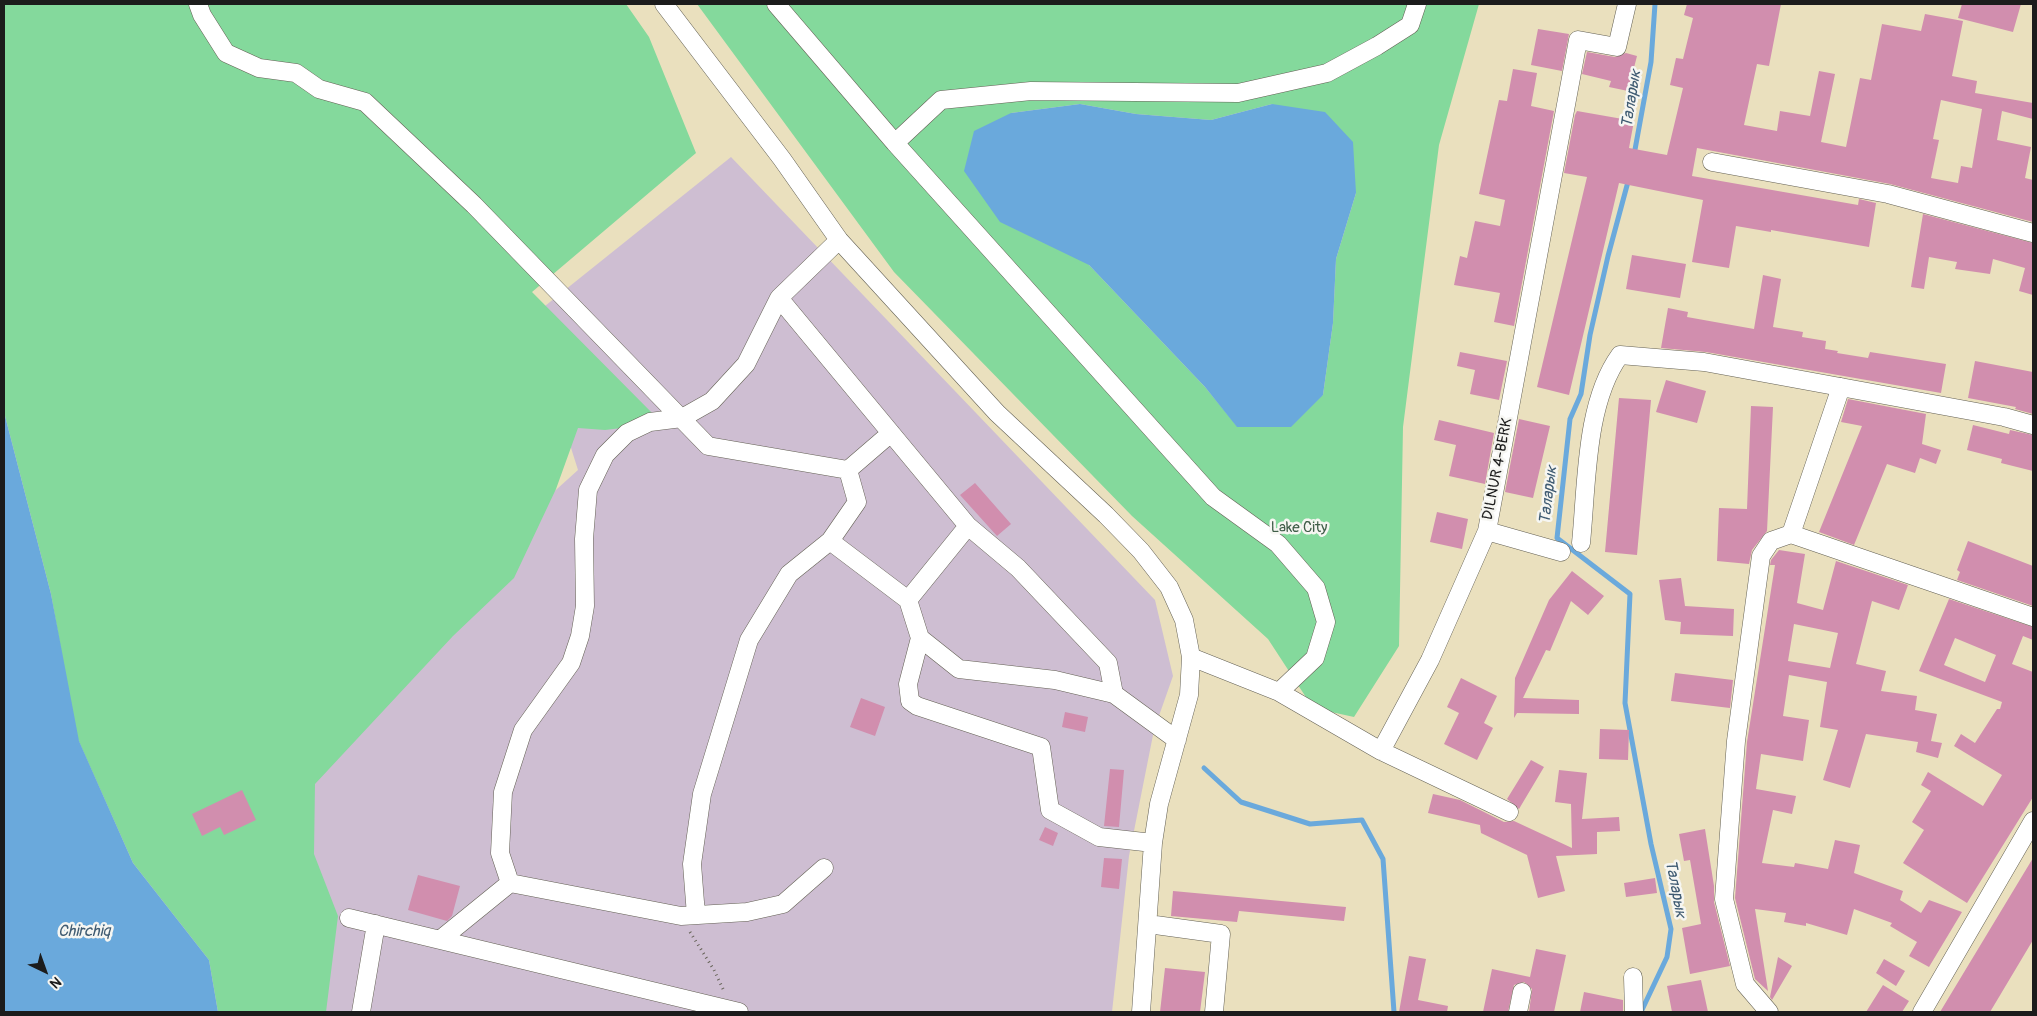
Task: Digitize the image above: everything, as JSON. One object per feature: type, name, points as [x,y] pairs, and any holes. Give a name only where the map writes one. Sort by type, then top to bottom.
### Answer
[{"type":"street","points":[[198,4],[202,14],[226,52],[259,68],[296,73],[319,89],[365,102],[474,204],[708,446],[848,470]]},
{"type":"street","points":[[664,4],[782,159],[839,240],[997,413],[1106,515],[1141,551],[1169,587],[1184,620],[1191,657],[1189,695],[1160,804],[1153,843],[1141,1012]]},
{"type":"street","points":[[776,4],[895,143],[1213,497],[1278,544],[1316,588],[1326,622],[1315,658],[1279,692]]},
{"type":"street","points":[[895,143],[940,100],[1031,91],[1238,93],[1327,73],[1377,46],[1410,25],[1417,4]]},
{"type":"street","name":"DILNUR 4-BERK","points":[[1381,752],[1430,660],[1487,531],[1578,40],[1617,47],[1627,4]]},
{"type":"street","points":[[1712,162],[1888,194],[2033,233]]},
{"type":"street","points":[[510,883],[500,853],[502,792],[523,730],[571,663],[580,636],[585,606],[584,539],[588,490],[605,455],[627,433],[650,422],[682,418],[712,402],[746,364],[779,298],[839,240]]},
{"type":"street","points":[[779,298],[968,526],[1018,568],[1108,663],[1114,694]]},
{"type":"street","points":[[1581,543],[1595,408],[1609,370],[1620,355],[1704,362],[2004,417],[2033,425]]},
{"type":"street","points":[[1791,534],[1841,387]]},
{"type":"street","points":[[848,470],[891,433]]},
{"type":"street","points":[[688,916],[692,864],[702,794],[749,640],[789,574],[830,541],[858,502],[848,470]]},
{"type":"street","points":[[908,600],[968,526]]},
{"type":"street","points":[[1487,531],[1560,552]]},
{"type":"street","points":[[1770,1012],[1745,984],[1724,899],[1736,741],[1761,556],[1771,541],[1791,534],[2033,617]]},
{"type":"street","points":[[830,541],[908,600],[920,638],[908,684],[910,701],[917,706],[1041,748],[1050,810],[1099,837],[1153,843]]},
{"type":"street","points":[[920,638],[959,670],[1054,680],[1114,694],[1178,740]]},
{"type":"street","points":[[1191,657],[1279,692],[1381,752],[1509,812]]},
{"type":"street","points":[[1922,1012],[2033,821]]},
{"type":"street","points":[[441,939],[510,883],[688,916],[747,912],[784,904],[824,868]]},
{"type":"street","points":[[349,918],[736,1011]]},
{"type":"street","points":[[361,1012],[376,924]]},
{"type":"street","points":[[1148,924],[1221,934],[1214,1012]]},
{"type":"street","points":[[1633,977],[1634,1012]]},
{"type":"street","points":[[1518,1012],[1522,992]]},
{"type":"path","points":[[688,916],[736,1011]]},
{"type":"shaded area","points":[[731,157],[1155,600],[1173,676],[1154,730],[1129,856],[1112,1012],[271,1012],[299,722],[578,470],[530,318]]},
{"type":"green space","points":[[4,4],[626,4],[649,37],[696,153],[532,292],[662,423],[605,430],[578,428],[556,489],[514,578],[453,636],[315,784],[314,854],[338,916],[326,1012],[218,1012],[209,960],[133,863],[76,735],[51,594],[4,412]]},
{"type":"green space","name":"Lake City","points":[[697,4],[1479,4],[1439,145],[1403,427],[1399,646],[1354,717],[1313,708],[1268,639],[1132,516],[894,272]],"holes":[[[1080,104],[1136,114],[1211,120],[1272,104],[1356,193],[1336,259],[1333,323],[1323,395],[1237,426],[1205,387],[1089,265],[1011,113]]]},
{"type":"water","points":[[1080,104],[1136,114],[1211,120],[1272,104],[1325,112],[1353,142],[1356,193],[1336,259],[1333,323],[1323,395],[1291,427],[1237,427],[1205,387],[1089,265],[1000,222],[964,171],[974,131],[1011,113]]},
{"type":"water","name":"Chirchiq","points":[[4,412],[51,594],[79,741],[133,863],[209,960],[218,1012],[4,1012]]},
{"type":"building","points":[[1687,4],[1781,4],[1769,66],[1757,64],[1744,125],[1777,131],[1780,111],[1810,116],[1819,71],[1835,74],[1821,142],[1846,147],[1860,78],[1871,80],[1882,24],[1921,31],[1925,14],[1963,21],[1952,76],[1977,81],[1975,93],[2033,103],[2033,119],[2002,111],[1997,140],[2031,147],[2025,178],[2033,180],[2033,222],[1890,184],[1697,148],[1692,176],[1858,205],[1859,199],[1876,203],[1869,247],[1771,230],[1771,232],[1736,226],[1729,268],[1692,262],[1703,200],[1619,183],[1569,395],[1537,387],[1587,177],[1564,173],[1575,115],[1577,111],[1634,121],[1629,148],[1667,155],[1683,88],[1670,85],[1676,58],[1683,59],[1693,18],[1684,15]],"holes":[[[1941,100],[1982,109],[1972,168],[1961,166],[1958,183],[1931,178],[1939,140],[1933,139]]]},
{"type":"building","points":[[1962,4],[2021,4],[2013,32],[1958,18]]},
{"type":"building","points":[[1538,29],[1569,34],[1562,71],[1531,65]]},
{"type":"building","points":[[1587,52],[1615,57],[1626,53],[1637,56],[1628,91],[1609,87],[1611,81],[1582,74]]},
{"type":"building","points":[[1513,69],[1537,73],[1531,106],[1554,111],[1514,326],[1494,322],[1500,293],[1454,285],[1460,256],[1467,258],[1475,221],[1500,226],[1505,200],[1479,194],[1499,100],[1507,101]]},
{"type":"building","points":[[1923,214],[2033,243],[2033,295],[2019,291],[2025,268],[1993,259],[1990,274],[1955,269],[1957,262],[1929,257],[1924,289],[1911,287]]},
{"type":"building","points":[[1632,255],[1686,264],[1680,298],[1626,289]]},
{"type":"building","points":[[1763,275],[1781,279],[1773,327],[1803,332],[1802,337],[1826,341],[1825,349],[1838,351],[1837,353],[1868,358],[1870,352],[1946,364],[1941,393],[1706,352],[1661,348],[1668,308],[1688,312],[1687,317],[1754,329]]},
{"type":"building","points":[[1460,352],[1507,361],[1499,400],[1470,394],[1475,370],[1457,366]]},
{"type":"building","points":[[1975,361],[2033,372],[2033,414],[2015,409],[2016,407],[1968,398]]},
{"type":"building","points":[[1666,380],[1706,391],[1697,423],[1656,412]]},
{"type":"building","points":[[1619,398],[1651,400],[1637,555],[1605,552]]},
{"type":"building","points":[[1848,399],[1926,414],[1922,444],[1941,450],[1936,464],[1920,458],[1915,473],[1887,464],[1854,545],[1819,532],[1862,426],[1841,422]]},
{"type":"building","points":[[1751,406],[1773,407],[1767,531],[1752,550],[1749,564],[1717,561],[1719,508],[1747,509]]},
{"type":"building","points":[[1519,419],[1550,426],[1533,498],[1505,492]]},
{"type":"building","points":[[1439,420],[1494,433],[1485,484],[1449,476],[1456,445],[1434,440]]},
{"type":"building","points":[[1973,425],[2009,434],[2010,430],[2033,435],[2033,471],[2001,463],[2002,459],[1967,450]]},
{"type":"building","points":[[975,483],[1011,524],[997,536],[960,495]]},
{"type":"building","points":[[1437,512],[1468,519],[1462,549],[1430,542]]},
{"type":"building","points":[[1968,541],[2033,566],[2033,606],[1957,580],[1960,572],[1957,570]]},
{"type":"building","points":[[1779,550],[1805,554],[1797,603],[1823,610],[1836,561],[1908,585],[1899,610],[1872,601],[1856,664],[1886,671],[1881,691],[1917,696],[1915,710],[1937,714],[1931,741],[1942,743],[1938,758],[1916,752],[1918,742],[1866,734],[1850,788],[1823,780],[1838,730],[1820,727],[1827,682],[1789,675],[1783,716],[1809,720],[1803,761],[1761,754],[1756,789],[1796,796],[1792,814],[1773,810],[1762,863],[1794,867],[1795,863],[1828,869],[1835,840],[1860,845],[1854,873],[1903,891],[1900,900],[1921,913],[1929,900],[1962,912],[1929,967],[1909,956],[1917,942],[1890,926],[1892,923],[1854,909],[1847,935],[1806,923],[1806,926],[1784,922],[1786,913],[1755,909],[1768,991],[1755,979],[1735,898],[1747,742],[1775,565],[1770,565],[1771,560]],"holes":[[[1794,624],[1838,633],[1830,668],[1788,661]]]},
{"type":"building","points":[[1572,571],[1604,596],[1588,615],[1571,601],[1550,651],[1546,650],[1523,698],[1579,700],[1579,714],[1517,713],[1514,718],[1515,678],[1549,600]]},
{"type":"building","points":[[1681,578],[1685,606],[1734,609],[1733,636],[1680,634],[1681,622],[1665,620],[1659,580]]},
{"type":"building","points":[[1949,599],[2033,627],[2033,640],[2023,636],[2012,664],[2033,672],[2033,797],[1967,903],[1903,863],[1924,830],[1912,822],[1931,791],[1921,785],[1928,772],[1983,806],[2002,775],[1954,746],[1961,734],[1975,743],[1997,709],[2000,709],[2002,702],[1919,671]],"holes":[[[1955,638],[1996,655],[1985,682],[1944,665]]]},
{"type":"building","points":[[1675,673],[1733,680],[1730,708],[1671,701]]},
{"type":"building","points":[[1461,678],[1497,696],[1484,723],[1493,728],[1477,760],[1444,744],[1459,713],[1447,707]]},
{"type":"building","points":[[861,698],[885,707],[875,736],[850,727]]},
{"type":"building","points":[[1065,712],[1088,717],[1085,732],[1062,727]]},
{"type":"building","points":[[1600,729],[1629,730],[1628,760],[1599,759]]},
{"type":"building","points":[[1531,760],[1544,767],[1519,809],[1507,799]]},
{"type":"building","points":[[1110,769],[1124,770],[1119,827],[1104,826]]},
{"type":"building","points":[[1559,770],[1587,773],[1582,819],[1619,817],[1620,831],[1597,832],[1597,854],[1556,856],[1565,891],[1538,898],[1527,855],[1481,833],[1480,825],[1428,813],[1433,794],[1460,800],[1504,822],[1514,821],[1572,848],[1571,804],[1555,802]]},
{"type":"building","points":[[242,790],[256,820],[224,835],[220,827],[202,836],[192,814]]},
{"type":"building","points":[[1045,827],[1058,833],[1053,846],[1039,840]]},
{"type":"building","points":[[1705,829],[1714,886],[1714,902],[1730,966],[1690,974],[1682,928],[1701,924],[1690,860],[1684,861],[1679,834]]},
{"type":"building","points":[[1104,858],[1122,859],[1119,889],[1101,887]]},
{"type":"building","points":[[2033,858],[2033,940],[1990,1012],[1940,1012]]},
{"type":"building","points":[[418,875],[460,886],[452,916],[447,921],[408,910]]},
{"type":"building","points":[[1655,878],[1657,893],[1626,897],[1624,883]]},
{"type":"building","points":[[1173,891],[1346,907],[1344,921],[1239,911],[1237,922],[1171,916]]},
{"type":"building","points":[[1536,949],[1566,955],[1554,1012],[1529,1012],[1532,989],[1524,982],[1514,985],[1508,1012],[1483,1012],[1492,969],[1530,977]]},
{"type":"building","points":[[1409,956],[1426,959],[1418,1000],[1448,1006],[1447,1012],[1399,1012]]},
{"type":"building","points":[[1778,957],[1792,966],[1772,1000],[1770,997]]},
{"type":"building","points":[[1884,959],[1905,971],[1896,986],[1876,973]]},
{"type":"building","points":[[1165,968],[1205,972],[1200,1012],[1160,1012]]},
{"type":"building","points":[[1701,980],[1708,1012],[1672,1012],[1667,986]]},
{"type":"building","points":[[1883,985],[1909,1001],[1902,1012],[1866,1012]]},
{"type":"building","points":[[1584,992],[1623,1000],[1623,1012],[1580,1012]]},
{"type":"waterway","name":"Таларык","points":[[1634,155],[1651,62],[1655,4]]},
{"type":"waterway","name":"Таларык","points":[[1629,178],[1608,256],[1590,335],[1581,394],[1570,419],[1557,538],[1630,594],[1625,703],[1651,844],[1671,929],[1667,957],[1641,1012]]},
{"type":"waterway","points":[[1204,768],[1241,802],[1310,824],[1362,820],[1383,859],[1394,1012]]}]
